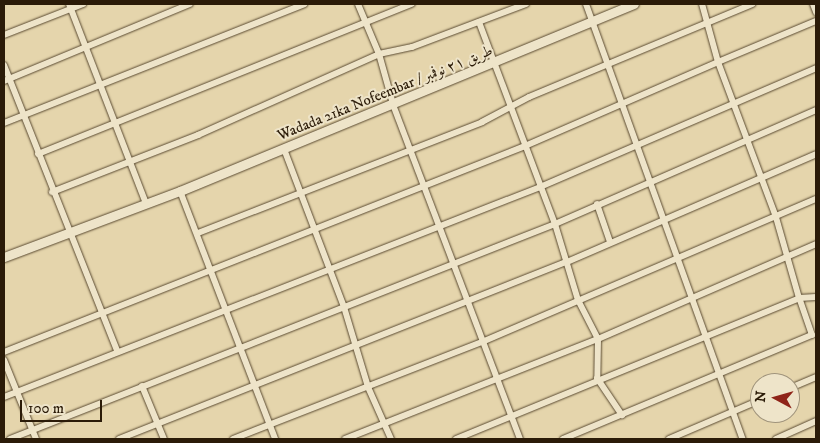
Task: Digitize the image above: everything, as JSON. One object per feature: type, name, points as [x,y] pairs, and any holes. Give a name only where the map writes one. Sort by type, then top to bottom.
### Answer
[{"type":"street","points":[[4,35],[70,6],[83,4]]},
{"type":"street","points":[[6,80],[190,4]]},
{"type":"street","points":[[4,123],[304,4]]},
{"type":"street","points":[[358,4],[379,54],[393,104],[452,264],[520,439]]},
{"type":"street","points":[[38,154],[412,4]]},
{"type":"street","points":[[52,192],[128,163],[379,54],[479,22],[526,4]]},
{"type":"street","points":[[586,4],[590,22],[623,103],[651,181],[703,336],[743,439]]},
{"type":"street","name":"Wadada 21ka Nofeembar / طريق ٢١ نوفمبر","points":[[4,257],[180,191],[496,63],[634,4]]},
{"type":"street","points":[[563,439],[815,335],[799,298],[776,217],[744,139],[718,62],[702,4]]},
{"type":"street","points":[[198,233],[512,106],[752,4]]},
{"type":"street","points":[[814,4],[816,12]]},
{"type":"street","points":[[70,6],[98,85],[146,204]]},
{"type":"street","points":[[4,352],[525,146],[816,21]]},
{"type":"street","points":[[479,22],[555,224],[578,300],[598,339],[595,363],[599,379],[622,415]]},
{"type":"street","points":[[4,65],[6,80],[24,115],[68,233],[117,351]]},
{"type":"street","points":[[4,397],[438,225],[540,187],[637,143],[816,68]]},
{"type":"street","points":[[10,439],[32,428],[555,224],[744,139],[816,110]]},
{"type":"street","points":[[284,149],[297,192],[344,307],[354,348],[368,387],[387,423],[391,439]]},
{"type":"street","points":[[119,439],[255,384],[354,348],[468,303],[816,154]]},
{"type":"street","points":[[180,191],[198,233],[276,439]]},
{"type":"street","points":[[233,439],[482,342],[816,199]]},
{"type":"street","points":[[597,204],[610,242]]},
{"type":"street","points":[[345,439],[598,339],[690,296],[816,244]]},
{"type":"street","points":[[456,439],[512,418],[599,379],[799,298],[816,297]]},
{"type":"street","points":[[4,360],[36,439]]},
{"type":"street","points":[[800,384],[816,377]]},
{"type":"street","points":[[142,386],[164,439]]},
{"type":"street","points":[[669,439],[750,404]]},
{"type":"street","points":[[776,439],[816,421]]}]
